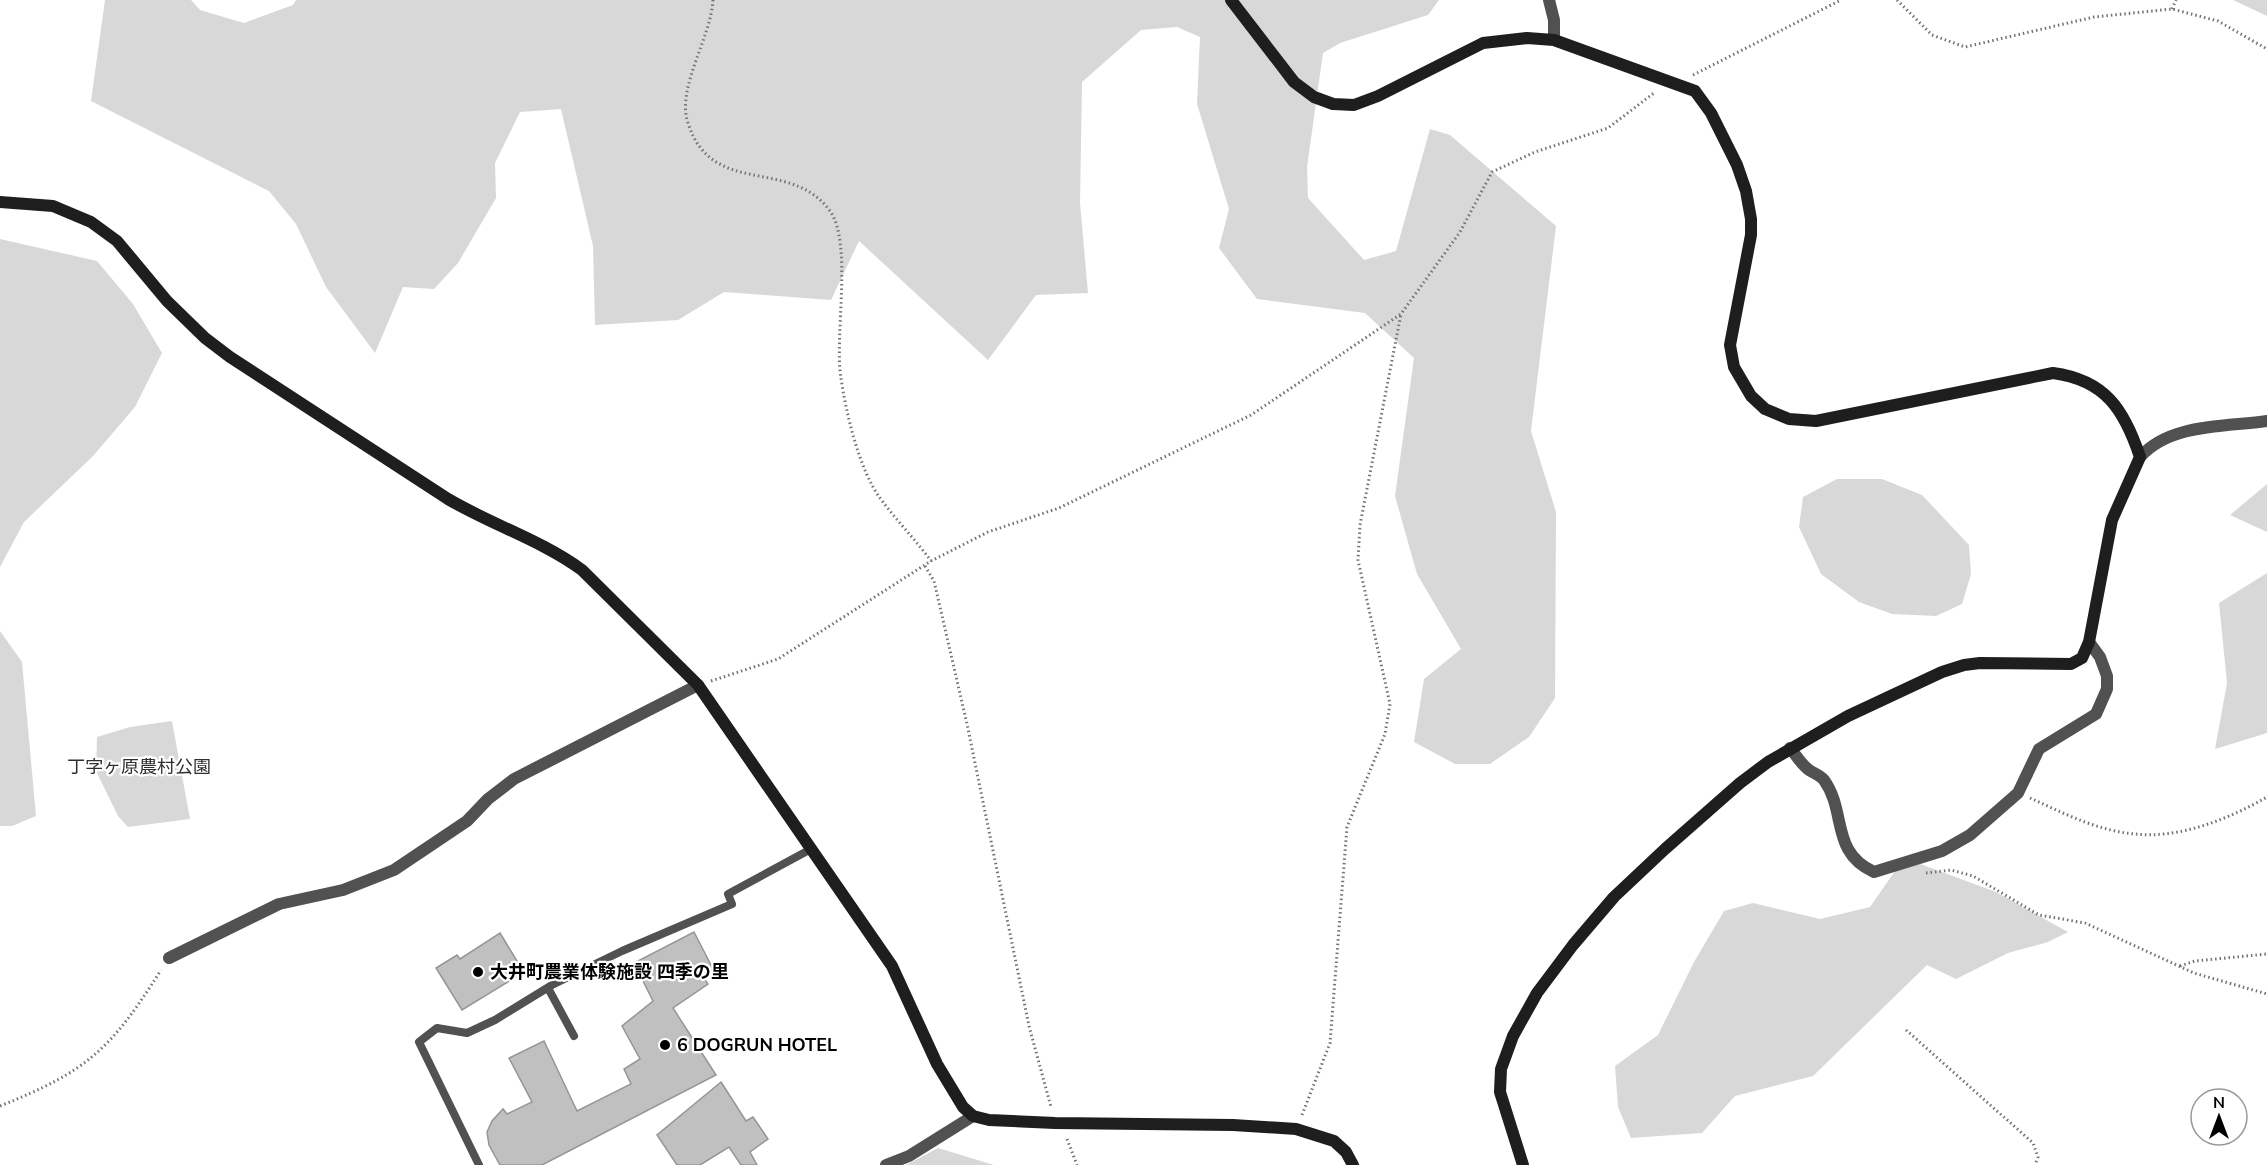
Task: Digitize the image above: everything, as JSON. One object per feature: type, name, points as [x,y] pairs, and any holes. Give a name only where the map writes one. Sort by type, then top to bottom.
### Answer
[{"type":"street","points":[[1231,0],[1294,82],[1314,97],[1333,104],[1354,105],[1378,96],[1483,43],[1527,38],[1554,40],[1695,91],[1711,113],[1737,165],[1746,191],[1751,235],[1733,325],[1731,356],[1751,396],[1765,409],[1789,419],[1816,421],[2053,373],[2088,381],[2112,399],[2134,437],[2140,457]]},
{"type":"street","points":[[1549,0],[1554,20],[1554,40]]},
{"type":"street","points":[[0,202],[53,206],[98,227],[117,241],[185,319],[230,357],[448,499],[475,515],[565,558],[582,570],[641,625],[698,685],[892,966],[937,1064],[963,1107],[973,1116],[989,1120],[1060,1123],[1233,1125],[1296,1129],[1334,1141],[1346,1152],[1353,1165]]},
{"type":"street","points":[[1523,1165],[1504,1110],[1500,1092],[1501,1068],[1513,1036],[1537,993],[1614,897],[1740,783],[1790,748],[1848,716],[1942,672],[1980,663],[2071,664],[2082,658],[2089,642],[2112,520],[2140,457],[2150,445],[2183,433],[2208,427],[2267,421]]},
{"type":"street","points":[[1790,748],[1807,769],[1823,778],[1830,792],[1845,847],[1867,869],[1874,872],[1942,851],[1970,835],[2018,793],[2039,750],[2096,714],[2103,703],[2107,676],[2100,657],[2089,642]]},
{"type":"street","points":[[169,958],[279,903],[342,890],[394,870],[467,821],[488,799],[514,779],[698,685]]},
{"type":"street","points":[[886,1165],[909,1156],[973,1116]]},
{"type":"lane","points":[[479,1165],[419,1042],[437,1028],[468,1033],[495,1020],[548,988],[622,951],[732,904],[728,894],[811,849]]},
{"type":"lane","points":[[548,988],[574,1036]]},
{"type":"path","points":[[713,0],[709,27],[686,99],[687,119],[694,141],[705,156],[719,165],[747,174],[783,180],[809,192],[830,212],[840,236],[840,375],[846,407],[868,477],[880,497],[932,561]]},
{"type":"path","points":[[698,685],[778,659],[932,561],[988,532],[1059,508],[1251,415],[1401,314],[1460,232],[1492,172],[1535,152],[1608,128],[1654,93],[1678,84],[1701,70],[1841,0]]},
{"type":"path","points":[[1897,0],[1932,35],[1965,47],[2094,17],[2172,9],[2218,21],[2267,49]]},
{"type":"path","points":[[2172,9],[2176,0]]},
{"type":"path","points":[[1296,1129],[1330,1043],[1347,827],[1385,734],[1390,704],[1358,560],[1360,525],[1401,314]]},
{"type":"path","points":[[926,566],[934,581],[952,658],[1029,1026],[1060,1123],[1077,1165]]},
{"type":"path","points":[[2018,793],[2075,819],[2134,834],[2180,831],[2211,823],[2267,797]]},
{"type":"path","points":[[1920,874],[1951,870],[1973,876],[2039,915],[2085,923],[2180,966],[2236,987],[2267,994]]},
{"type":"path","points":[[2180,966],[2195,961],[2267,954]]},
{"type":"path","points":[[0,1106],[46,1087],[81,1068],[99,1053],[137,1008],[169,958]]},
{"type":"path","points":[[1906,1030],[2033,1143],[2038,1157],[2035,1165]]},
{"type":"green space","points":[[105,0],[191,0],[200,10],[244,23],[293,5],[296,0],[1439,0],[1428,15],[1340,43],[1323,53],[1307,167],[1308,198],[1364,260],[1396,251],[1430,129],[1450,135],[1556,226],[1531,431],[1556,512],[1555,698],[1529,737],[1490,764],[1455,764],[1414,742],[1424,679],[1461,649],[1417,574],[1395,496],[1414,358],[1365,313],[1257,299],[1219,248],[1229,209],[1197,104],[1200,37],[1177,27],[1141,30],[1082,82],[1080,203],[1088,293],[1036,295],[988,360],[859,241],[831,300],[724,292],[678,320],[595,325],[593,246],[561,109],[520,112],[495,163],[496,198],[458,263],[434,289],[403,287],[375,353],[326,287],[296,224],[269,191],[91,101]]},
{"type":"green space","points":[[2233,0],[2267,0],[2267,16]]},
{"type":"green space","points":[[0,239],[97,261],[133,304],[162,353],[135,407],[93,456],[24,522],[0,567]]},
{"type":"green space","points":[[1837,479],[1882,479],[1922,495],[1969,545],[1971,574],[1962,604],[1936,616],[1892,614],[1859,602],[1821,574],[1799,527],[1803,497]]},
{"type":"green space","points":[[2267,484],[2267,532],[2230,515]]},
{"type":"green space","points":[[2267,573],[2267,733],[2215,749],[2227,683],[2219,603]]},
{"type":"green space","points":[[0,631],[22,662],[36,816],[12,826],[0,826]]},
{"type":"green space","name":"丁字ヶ原農村公園","points":[[172,721],[190,819],[128,827],[118,816],[96,771],[97,737],[130,727]]},
{"type":"green space","points":[[1904,858],[1996,892],[2068,932],[2048,942],[2008,953],[1956,979],[1927,965],[1813,1076],[1735,1096],[1702,1133],[1631,1138],[1618,1107],[1615,1066],[1658,1035],[1694,962],[1724,911],[1753,903],[1820,919],[1870,907]]},
{"type":"green space","points":[[938,1148],[994,1165],[906,1165]]},
{"type":"building","name":"6 DOGRUN HOTEL","points":[[694,932],[713,969],[702,975],[708,984],[673,1008],[716,1075],[542,1165],[500,1165],[489,1145],[487,1132],[492,1121],[503,1109],[507,1114],[532,1102],[509,1058],[544,1041],[577,1111],[631,1084],[624,1069],[640,1059],[622,1026],[653,1001],[634,963]]},
{"type":"building","name":"大井町農業体験施設 四季の里","points":[[500,933],[520,966],[515,969],[519,975],[462,1010],[436,968],[457,955],[460,959]]},
{"type":"building","points":[[721,1082],[746,1121],[753,1117],[768,1139],[750,1152],[757,1165],[741,1165],[729,1147],[700,1165],[677,1165],[657,1135]]},
{"type":"place","name":"大井町農業体験施設 四季の里","points":[[478,972]]},
{"type":"place","name":"6 DOGRUN HOTEL","points":[[665,1045]]}]
